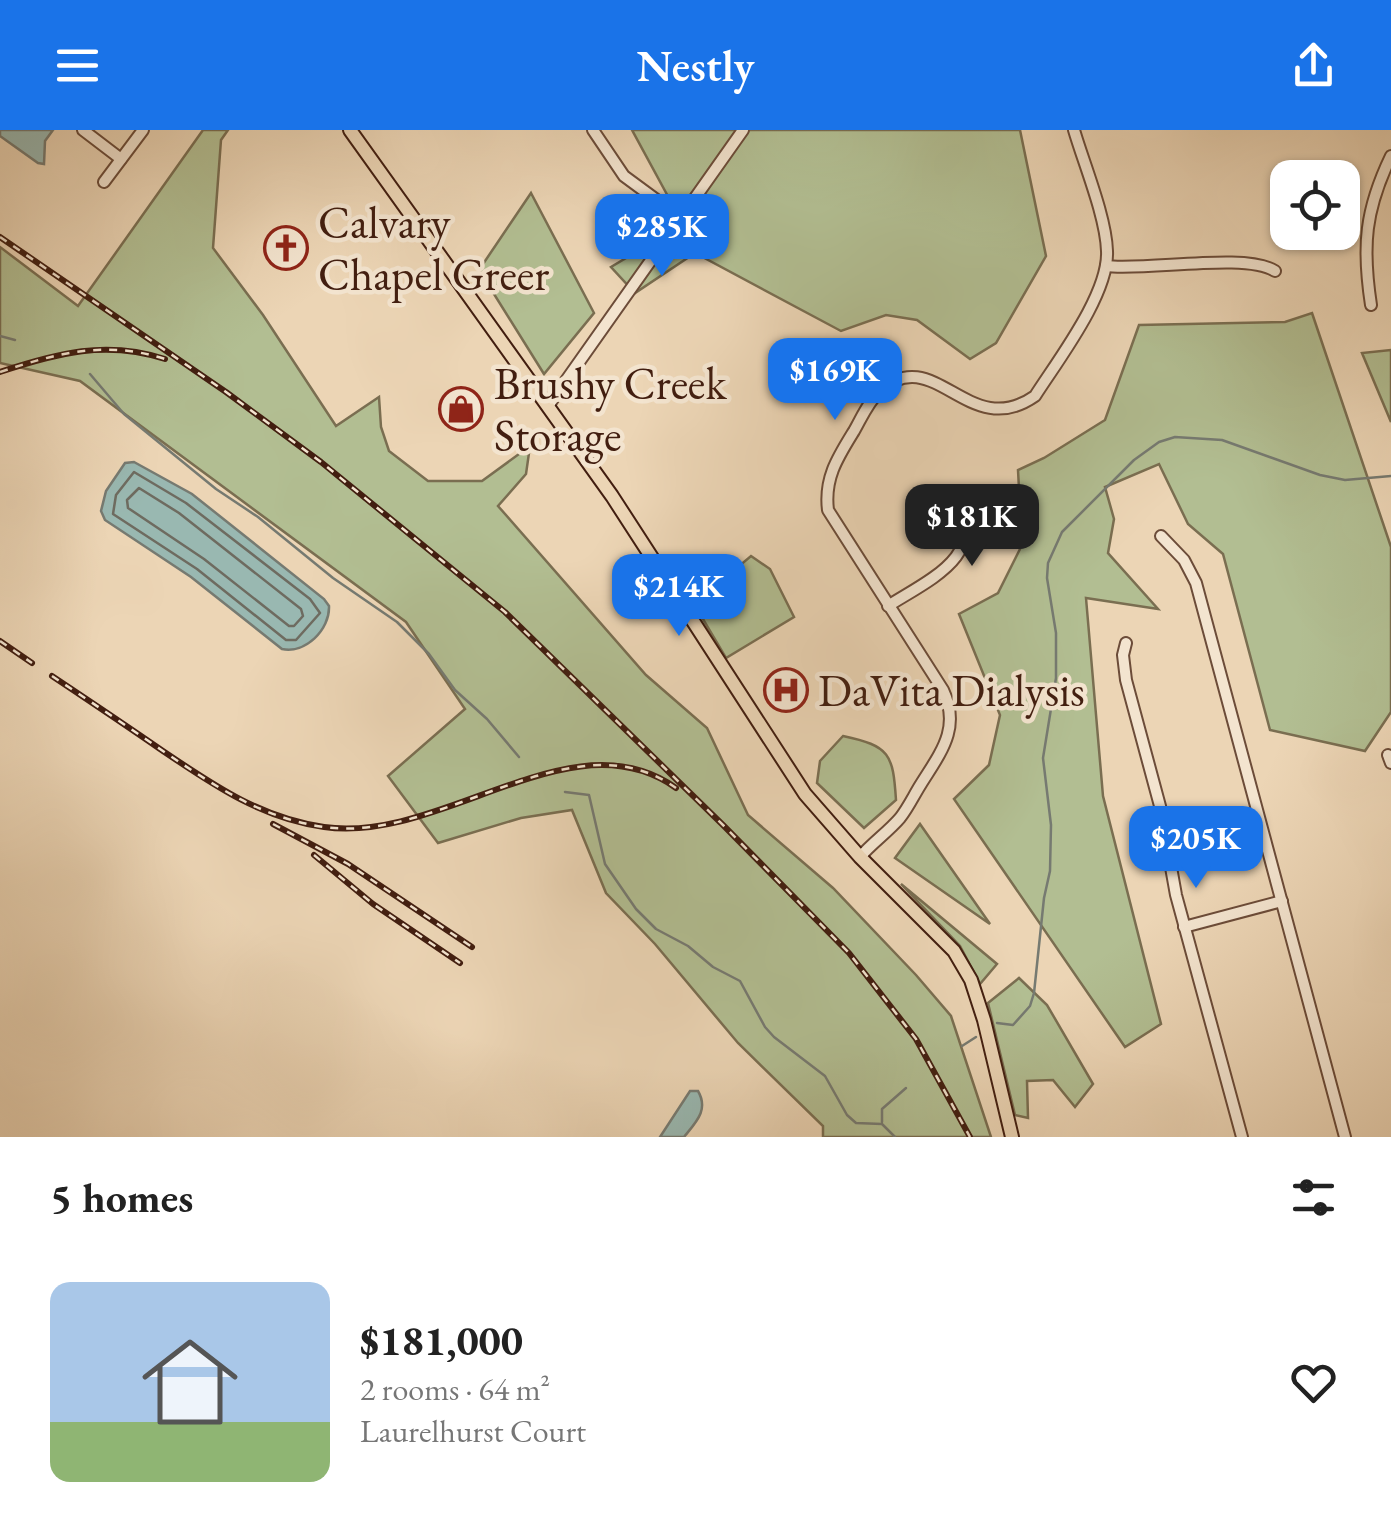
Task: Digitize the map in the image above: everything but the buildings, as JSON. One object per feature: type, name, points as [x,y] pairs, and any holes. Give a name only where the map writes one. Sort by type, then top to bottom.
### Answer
[{"type":"main road","points":[[350,130],[623,512],[794,778],[860,857],[940,933],[966,970],[984,1020],[1012,1137]]},
{"type":"street","points":[[83,130],[122,158]]},
{"type":"street","points":[[104,182],[143,130]]},
{"type":"street","points":[[593,130],[624,176],[681,218]]},
{"type":"street","points":[[548,406],[742,130]]},
{"type":"street","points":[[860,857],[900,818],[941,752],[952,723],[950,706],[942,690],[828,510],[826,495],[836,461],[876,395],[898,380],[924,378],[992,410],[1021,406],[1035,396],[1090,305],[1106,266],[1106,244],[1074,130]]},
{"type":"street","points":[[1371,304],[1364,250],[1367,223],[1376,187],[1391,156]]},
{"type":"street","points":[[1106,266],[1138,269],[1254,263],[1275,272]]},
{"type":"street","points":[[888,606],[952,563],[965,544],[967,530],[963,517],[949,501]]},
{"type":"street","points":[[1160,536],[1184,560],[1196,583],[1345,1137]]},
{"type":"street","points":[[1126,642],[1126,680],[1160,806],[1184,928],[1242,1137]]},
{"type":"street","points":[[1184,928],[1282,901]]},
{"type":"green space","points":[[203,130],[228,130],[221,140],[213,248],[263,315],[336,426],[379,397],[381,427],[389,451],[428,481],[482,481],[530,446],[526,474],[498,506],[646,675],[707,728],[748,815],[833,888],[951,1016],[991,1137],[823,1137],[823,1126],[738,1043],[655,944],[606,893],[572,810],[521,818],[438,843],[388,776],[465,709],[406,622],[80,381],[0,363],[0,247],[78,306]]},
{"type":"green space","points":[[632,130],[1020,130],[1046,256],[996,343],[970,359],[917,320],[886,315],[841,331],[695,253],[635,293],[611,267],[683,224]]},
{"type":"green space","points":[[531,193],[594,313],[544,374],[479,270]]},
{"type":"green space","points":[[1312,313],[1391,547],[1391,712],[1365,751],[1270,730],[1223,554],[1188,524],[1159,464],[1105,487],[1114,519],[1108,553],[1158,609],[1086,598],[1103,796],[1161,1024],[1125,1047],[954,799],[989,765],[1000,715],[959,614],[998,593],[1022,545],[1018,470],[1105,420],[1139,325],[1285,322]]},
{"type":"green space","points":[[1391,350],[1391,422],[1362,353]]},
{"type":"green space","points":[[751,556],[770,569],[794,617],[726,658],[694,604]]},
{"type":"green space","points":[[843,736],[880,749],[893,772],[896,800],[864,828],[817,783],[820,761]]},
{"type":"green space","points":[[920,824],[990,924],[895,858]]},
{"type":"green space","points":[[901,884],[997,964],[980,984],[960,946]]},
{"type":"green space","points":[[1019,978],[1047,1005],[1093,1084],[1075,1107],[1053,1080],[1027,1081],[1028,1118],[1015,1115],[988,1003]]},
{"type":"water","points":[[0,130],[53,130],[45,141],[44,164],[0,136]]},
{"type":"water","points":[[134,462],[192,494],[324,599],[329,606],[321,631],[299,648],[282,649],[191,577],[105,520],[101,511],[106,491],[125,463]]},
{"type":"water","points":[[690,1091],[698,1091],[701,1098],[702,1110],[697,1121],[684,1137],[660,1137]]},
{"type":"waterway","points":[[0,336],[15,340]]},
{"type":"waterway","points":[[90,374],[124,414],[216,489],[397,622],[519,757]]},
{"type":"waterway","points":[[997,1023],[1013,1025],[1030,1006],[1034,993],[1050,871],[1051,825],[1043,758],[1056,678],[1056,633],[1047,578],[1048,563],[1062,532],[1134,460],[1159,442],[1175,437],[1222,440],[1345,480],[1391,476]]},
{"type":"waterway","points":[[565,792],[589,795],[605,864],[636,909],[656,929],[740,981],[765,1027],[825,1076],[847,1115],[856,1123],[882,1124],[895,1137]]},
{"type":"waterway","points":[[962,1046],[976,1037]]},
{"type":"waterway","points":[[882,1122],[882,1109],[906,1088]]},
{"type":"railway","points":[[0,237],[321,462],[505,612],[849,953],[916,1039],[970,1137]]},
{"type":"railway","points":[[0,372],[82,351],[122,350],[165,359]]},
{"type":"railway","points":[[0,641],[32,663]]},
{"type":"railway","points":[[52,676],[238,798],[279,816],[324,827],[369,827],[415,818],[550,772],[594,765],[636,769],[676,788]]},
{"type":"railway","points":[[273,824],[348,864],[472,947]]},
{"type":"railway","points":[[314,855],[373,904],[460,963]]},
{"type":"place","name":"Calvary Chapel Greer","points":[[286,248]]},
{"type":"place","name":"Brushy Creek Storage","points":[[461,409]]},
{"type":"place","name":"DaVita Dialysis","points":[[786,690]]}]
